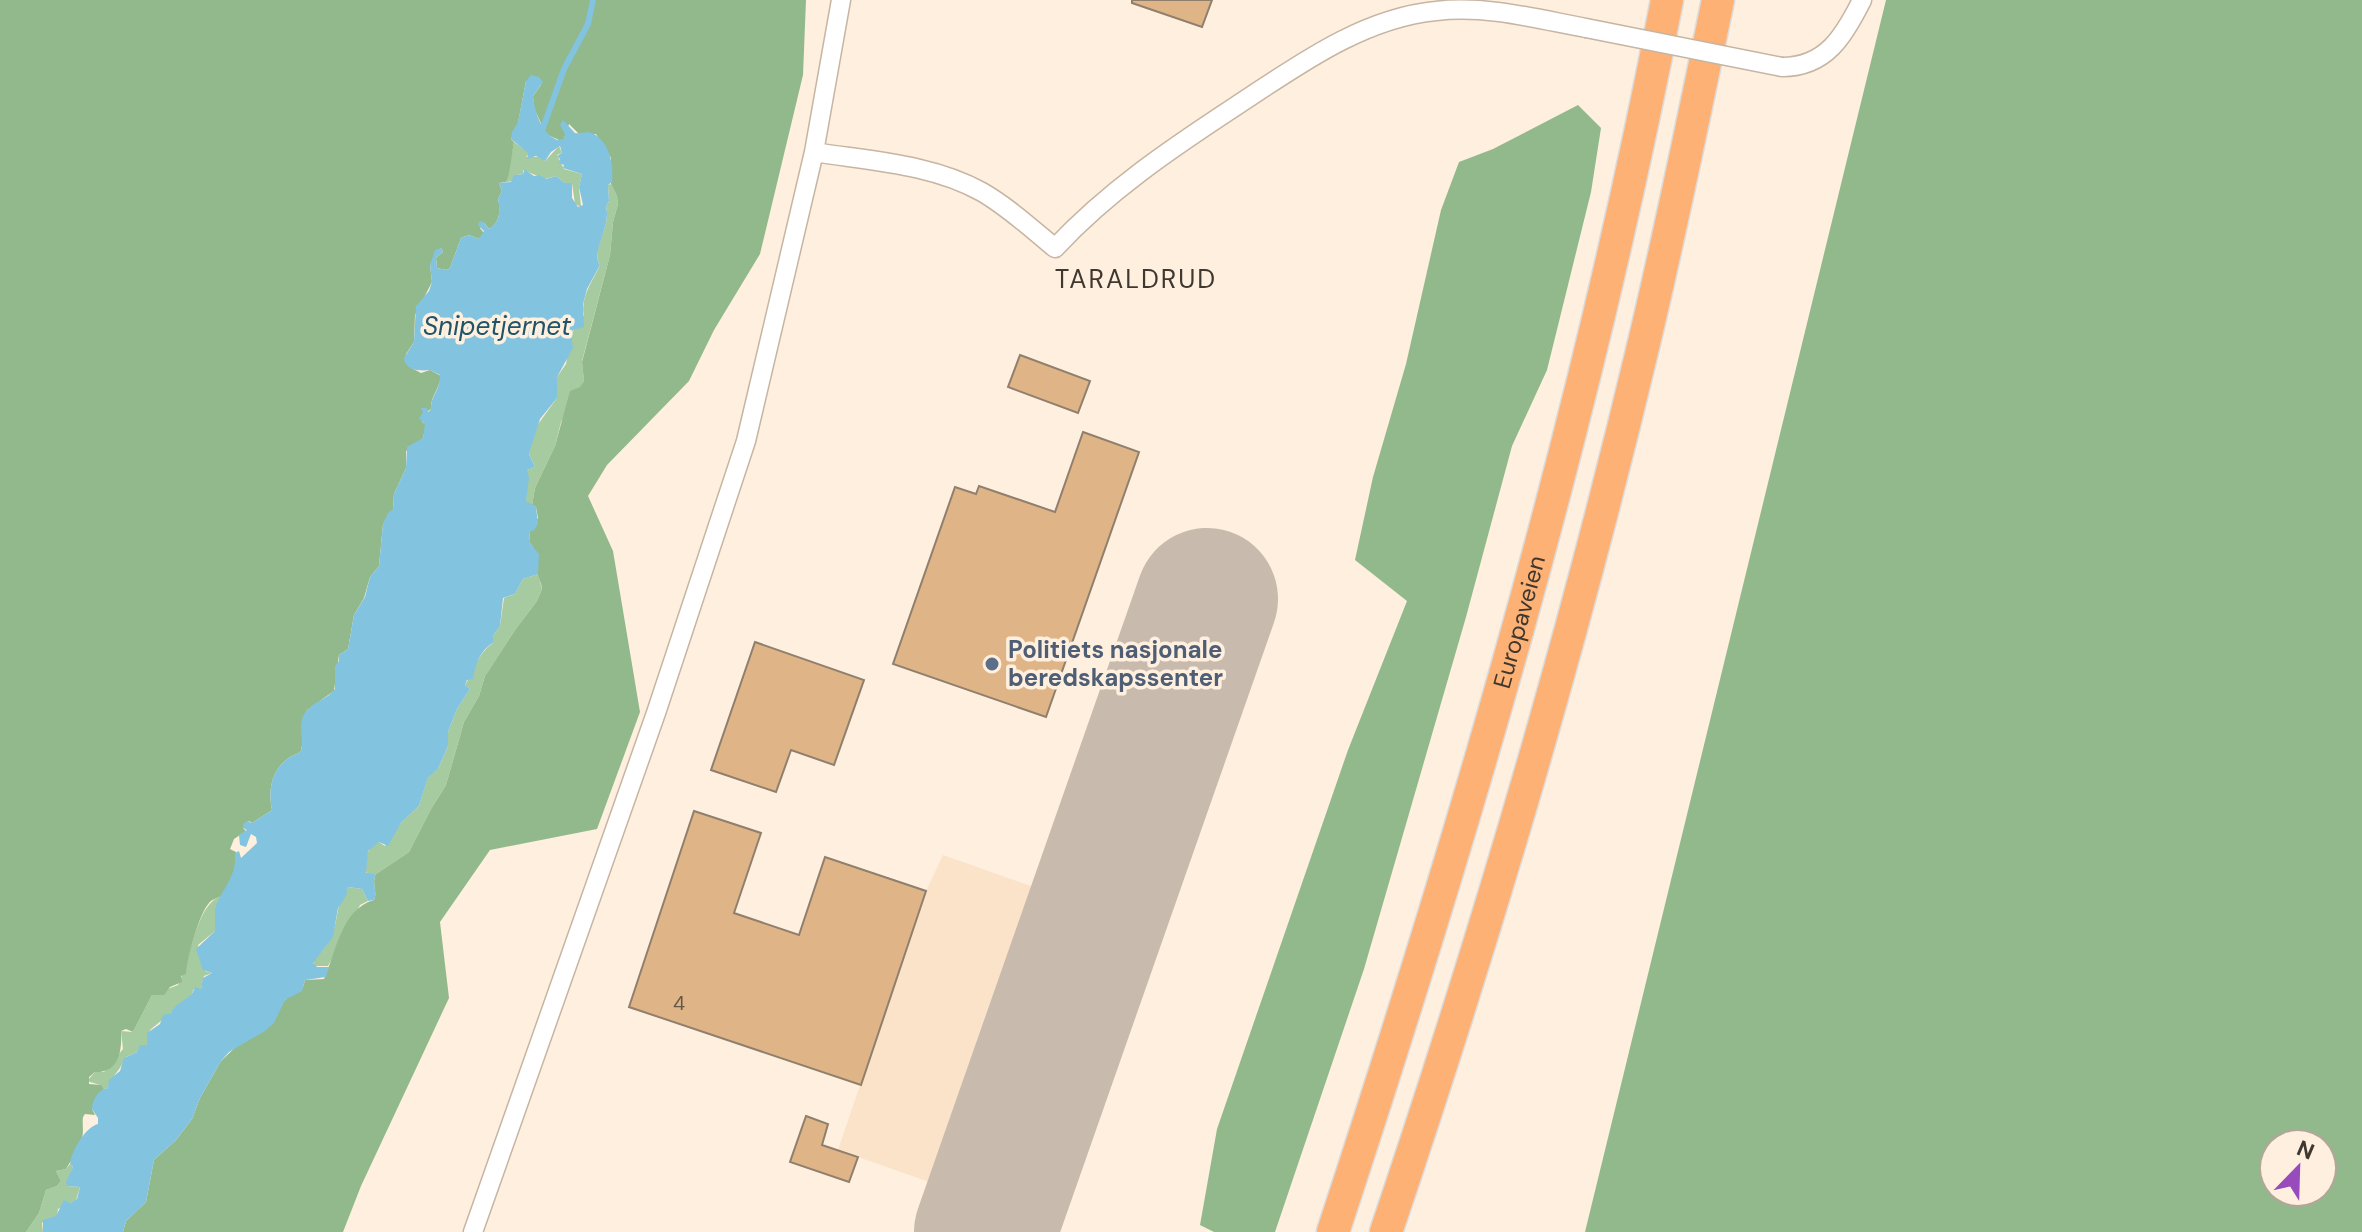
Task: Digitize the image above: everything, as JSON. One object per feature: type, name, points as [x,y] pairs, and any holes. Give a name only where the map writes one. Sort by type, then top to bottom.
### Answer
[{"type":"highway","name":"Europaveien","points":[[1333,1232],[1445,882],[1520,621],[1594,332],[1667,0]]},
{"type":"highway","points":[[1386,1232],[1481,939],[1570,632],[1649,322],[1718,0]]},
{"type":"street","points":[[473,1232],[723,516],[764,371],[814,152],[841,0]]},
{"type":"street","points":[[814,152],[907,167],[956,180],[982,192],[1055,248],[1105,199],[1181,142],[1348,37],[1402,17],[1466,9],[1537,18],[1782,67],[1809,65],[1822,56],[1841,34],[1862,0]]},
{"type":"shaded area","points":[[943,855],[1042,890],[938,1185],[838,1150],[926,891]]},
{"type":"green space","points":[[0,0],[806,0],[803,75],[760,254],[714,330],[689,381],[607,465],[588,496],[613,551],[640,712],[597,829],[490,850],[440,922],[449,998],[361,1186],[343,1232],[123,1232],[126,1221],[146,1202],[154,1160],[176,1140],[192,1119],[221,1061],[285,1000],[303,987],[305,980],[324,979],[347,922],[354,912],[374,900],[376,874],[409,852],[446,785],[464,722],[479,696],[485,676],[537,601],[542,589],[536,554],[529,542],[530,531],[538,518],[536,507],[532,505],[535,488],[555,446],[570,391],[580,387],[584,381],[582,362],[610,255],[618,204],[611,184],[611,158],[596,134],[579,134],[569,124],[561,141],[546,134],[534,108],[533,96],[541,85],[526,81],[518,123],[511,139],[514,142],[509,174],[506,182],[499,183],[502,191],[498,199],[497,220],[489,229],[484,223],[480,228],[484,233],[479,239],[469,235],[461,238],[450,268],[437,268],[436,258],[443,252],[441,248],[430,265],[432,282],[415,315],[414,342],[406,354],[408,366],[421,373],[430,370],[441,376],[440,381],[431,409],[423,414],[422,422],[426,425],[423,438],[406,451],[406,468],[394,494],[393,509],[383,524],[379,566],[370,577],[364,598],[354,615],[348,649],[339,655],[334,691],[307,710],[301,751],[284,762],[272,781],[272,810],[252,823],[249,821],[243,828],[246,831],[234,839],[230,849],[236,852],[232,880],[224,894],[211,901],[201,916],[186,974],[181,976],[182,982],[170,987],[164,995],[152,995],[133,1032],[126,1029],[121,1031],[118,1059],[110,1069],[95,1072],[89,1077],[89,1084],[101,1085],[104,1089],[92,1109],[95,1115],[85,1114],[83,1117],[82,1138],[70,1163],[66,1169],[56,1171],[61,1181],[46,1190],[39,1213],[26,1232],[0,1232]]},
{"type":"green space","points":[[1886,0],[2362,0],[2362,1232],[1585,1232]]},
{"type":"green space","points":[[1578,105],[1601,128],[1591,192],[1547,370],[1512,446],[1364,969],[1275,1232],[1214,1232],[1200,1225],[1217,1129],[1348,750],[1407,601],[1355,560],[1373,477],[1406,364],[1441,210],[1459,162],[1493,149]]},
{"type":"green space","points":[[514,142],[529,153],[526,157],[541,157],[545,161],[559,146],[562,153],[557,155],[564,169],[582,174],[579,187],[581,207],[575,204],[572,183],[565,183],[556,176],[545,179],[523,170],[524,174],[515,175],[514,181],[506,182]]},
{"type":"green space","points":[[611,184],[618,204],[610,255],[582,361],[584,381],[561,422],[555,446],[535,488],[532,505],[529,505],[526,501],[527,470],[535,467],[529,454],[536,427],[557,398],[557,377],[566,364],[571,334],[584,315],[585,295],[600,265],[598,253],[606,222],[608,185]]},
{"type":"green space","points":[[538,574],[542,589],[537,601],[485,676],[479,696],[464,722],[446,785],[409,852],[376,874],[367,874],[368,851],[379,842],[385,846],[401,823],[419,806],[428,776],[438,769],[448,746],[448,732],[457,709],[470,689],[465,685],[480,657],[493,643],[493,636],[500,626],[504,598],[515,594],[523,579]]},
{"type":"green space","points":[[348,887],[362,889],[368,901],[360,905],[328,966],[314,966],[313,961],[331,938]]},
{"type":"green space","points":[[223,896],[216,908],[215,931],[198,945],[205,971],[212,973],[204,976],[201,989],[194,989],[190,997],[150,1030],[147,1045],[141,1045],[137,1052],[126,1057],[108,1088],[87,1081],[95,1072],[104,1072],[123,1049],[121,1031],[133,1032],[152,995],[178,985],[200,920],[214,900]]},
{"type":"green space","points":[[70,1164],[73,1167],[67,1186],[80,1187],[76,1200],[58,1209],[57,1216],[42,1223],[43,1232],[26,1232],[39,1213],[46,1190],[61,1181],[56,1171],[66,1169]]},
{"type":"water","name":"Snipetjernet","points":[[531,75],[543,82],[533,96],[537,115],[551,137],[564,139],[560,125],[563,120],[575,133],[594,134],[607,149],[612,176],[598,253],[600,265],[583,304],[584,327],[573,330],[571,334],[573,348],[557,377],[557,398],[540,419],[529,454],[535,467],[527,470],[526,501],[536,507],[538,524],[530,532],[529,542],[539,554],[538,574],[523,579],[515,594],[503,598],[500,626],[493,636],[493,643],[478,660],[473,679],[467,680],[465,685],[470,689],[457,709],[448,732],[448,746],[438,769],[428,777],[419,806],[401,823],[388,846],[379,842],[368,851],[366,873],[376,874],[374,900],[368,901],[362,889],[348,887],[338,908],[333,937],[313,963],[317,967],[329,967],[326,977],[305,980],[302,991],[285,1000],[274,1023],[229,1052],[221,1061],[192,1119],[176,1140],[154,1160],[146,1202],[126,1221],[123,1232],[43,1232],[43,1220],[56,1216],[64,1200],[70,1203],[77,1199],[80,1187],[67,1186],[66,1182],[77,1146],[84,1134],[98,1124],[92,1109],[97,1095],[108,1088],[109,1080],[120,1071],[124,1058],[137,1052],[140,1045],[147,1045],[147,1033],[160,1024],[163,1015],[171,1013],[191,995],[195,987],[201,989],[203,978],[212,973],[203,970],[196,949],[215,931],[215,910],[234,870],[235,853],[239,851],[241,858],[257,843],[256,837],[251,834],[246,847],[240,845],[239,835],[247,830],[243,824],[247,821],[252,823],[272,810],[272,781],[284,762],[301,751],[301,723],[305,713],[335,689],[335,666],[339,655],[348,649],[354,615],[365,597],[370,577],[379,566],[383,524],[393,509],[394,494],[406,468],[407,447],[423,438],[425,425],[419,418],[423,412],[421,408],[427,408],[428,412],[431,409],[439,385],[440,375],[430,370],[410,368],[404,358],[414,342],[416,306],[429,291],[432,282],[430,265],[435,250],[441,248],[443,252],[436,258],[437,268],[450,268],[461,238],[469,235],[479,239],[484,231],[479,222],[482,221],[489,229],[496,223],[498,199],[502,191],[499,183],[511,182],[514,175],[524,174],[524,169],[534,176],[540,175],[546,179],[556,176],[565,183],[572,183],[572,198],[578,207],[583,205],[579,187],[582,174],[563,168],[564,165],[559,163],[557,156],[562,153],[560,146],[545,161],[536,156],[527,159],[528,153],[511,139],[518,122],[526,81]]},
{"type":"building","points":[[1132,0],[1212,0],[1202,27],[1132,3]]},
{"type":"building","points":[[1020,355],[1090,381],[1078,413],[1008,387]]},
{"type":"building","points":[[1083,432],[1139,452],[1046,717],[893,664],[955,487],[976,494],[979,486],[1055,512]]},
{"type":"building","points":[[755,642],[864,680],[834,765],[791,750],[776,792],[711,770]]},
{"type":"building","points":[[694,811],[761,833],[734,913],[799,935],[825,857],[926,891],[861,1085],[629,1007]]},
{"type":"building","points":[[806,1116],[828,1124],[822,1145],[858,1157],[849,1182],[790,1162]]},
{"type":"waterway","points":[[543,128],[564,69],[588,24],[593,0]]},
{"type":"runway","points":[[985,1232],[1207,599]]},
{"type":"place","name":"Politiets nasjonale beredskapssenter","points":[[992,664]]},
{"type":"district","name":"TARALDRUD","points":[[1136,279]]}]
